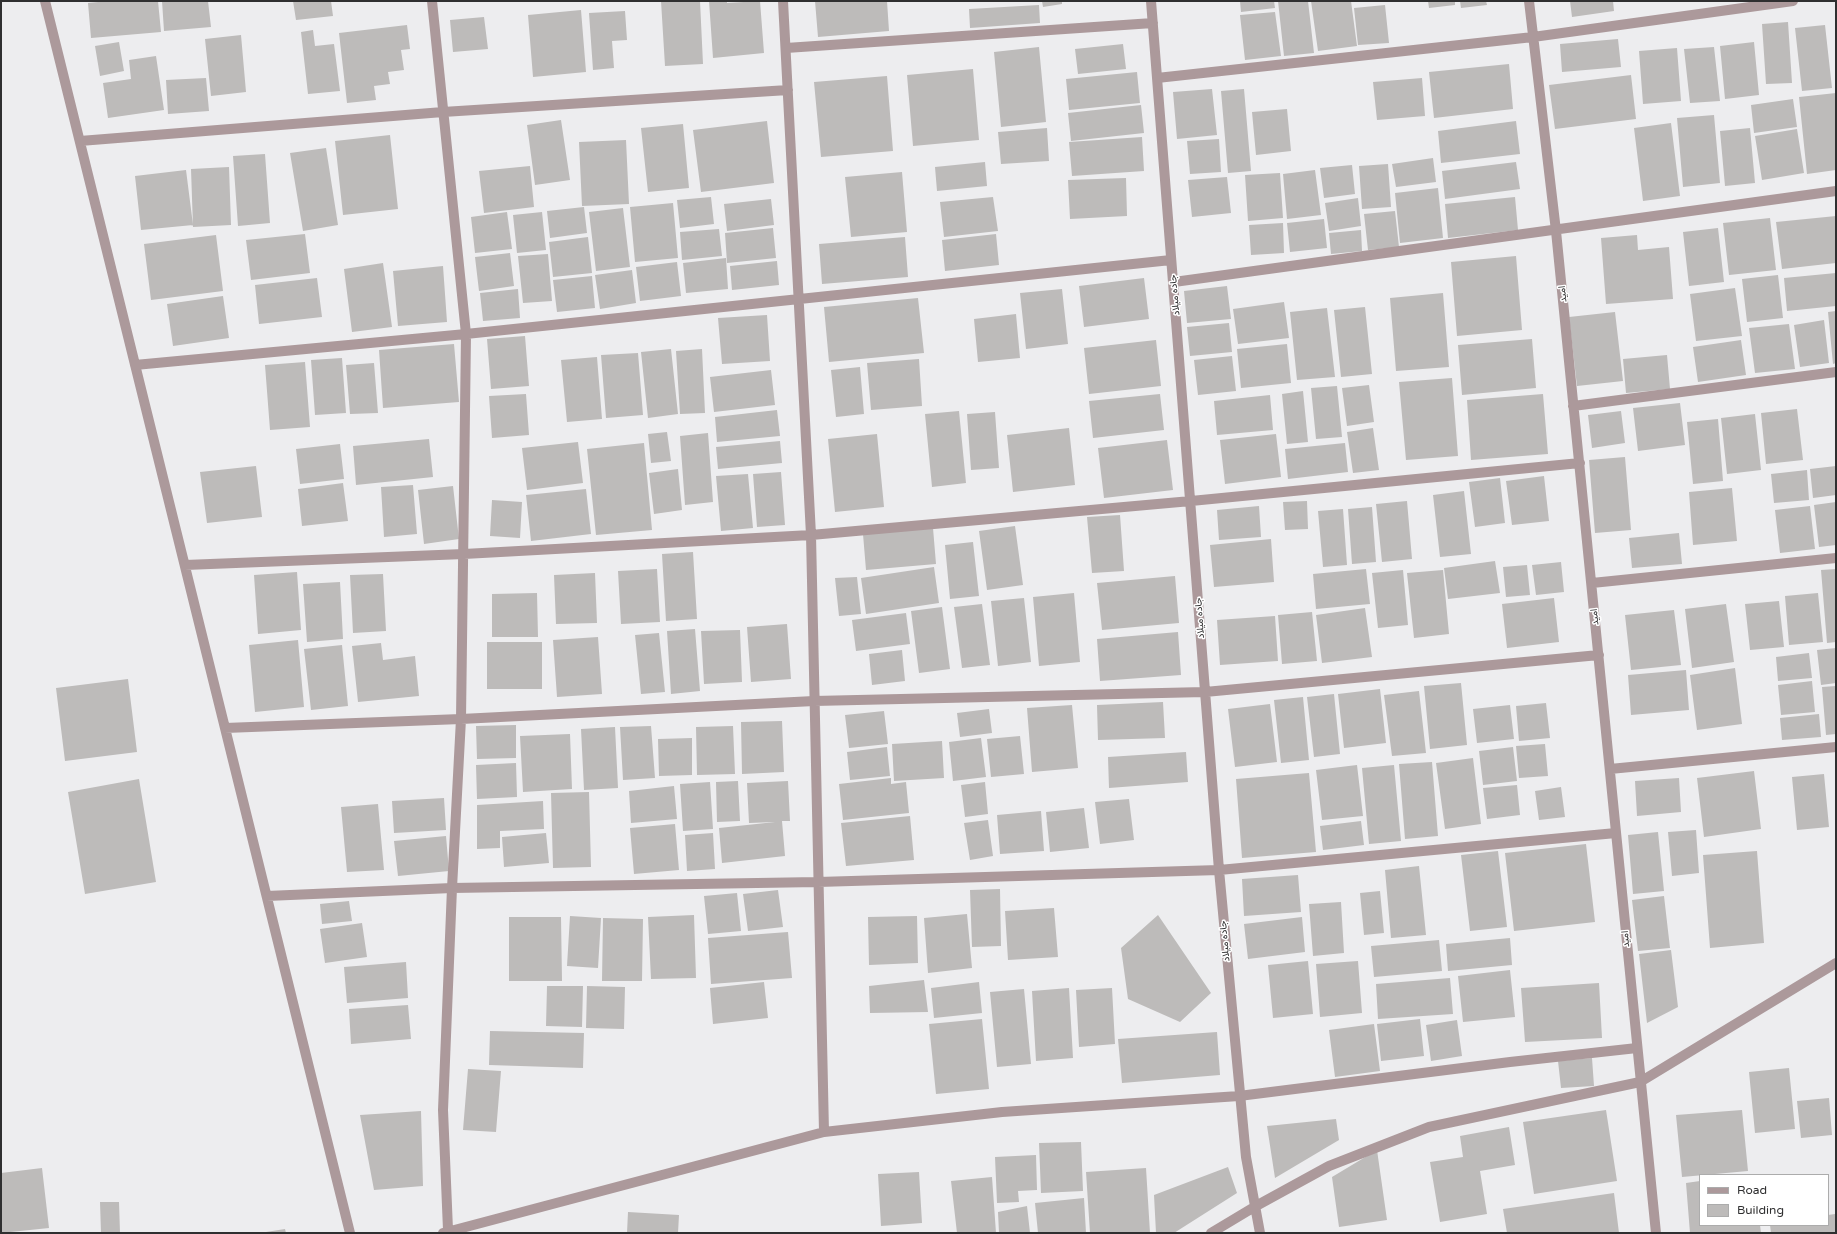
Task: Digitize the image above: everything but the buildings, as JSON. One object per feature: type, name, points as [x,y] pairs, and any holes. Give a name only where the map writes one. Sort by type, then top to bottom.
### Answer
[{"type":"street","points":[[45,1],[350,1233]]},
{"type":"street","points":[[432,1],[466,334],[461,719],[452,888],[443,1110],[445,1232],[824,1132],[1002,1112],[1239,1096],[1510,1062],[1637,1048]]},
{"type":"street","points":[[783,1],[811,535],[824,1132]]},
{"type":"street","name":"جاده میلاد","points":[[1151,1],[1219,870],[1239,1096],[1246,1156],[1260,1233]]},
{"type":"street","name":"امید","points":[[1529,1],[1556,230],[1656,1233]]},
{"type":"street","points":[[1157,78],[1533,38],[1793,1]]},
{"type":"street","points":[[786,48],[1153,23]]},
{"type":"street","points":[[80,141],[443,112],[788,90]]},
{"type":"street","points":[[1174,282],[1836,191]]},
{"type":"street","points":[[135,365],[466,334],[1171,260]]},
{"type":"street","points":[[1574,406],[1836,372]]},
{"type":"street","points":[[185,565],[464,554],[811,535],[1191,501],[1580,463]]},
{"type":"street","points":[[1592,583],[1836,558]]},
{"type":"street","points":[[225,728],[461,719],[814,701],[1206,692],[1599,654]]},
{"type":"street","points":[[1610,769],[1836,747]]},
{"type":"street","points":[[267,896],[452,888],[818,882],[1219,870],[1616,833]]},
{"type":"street","points":[[1211,1233],[1256,1206],[1329,1166],[1429,1127],[1640,1082],[1836,963]]}]
